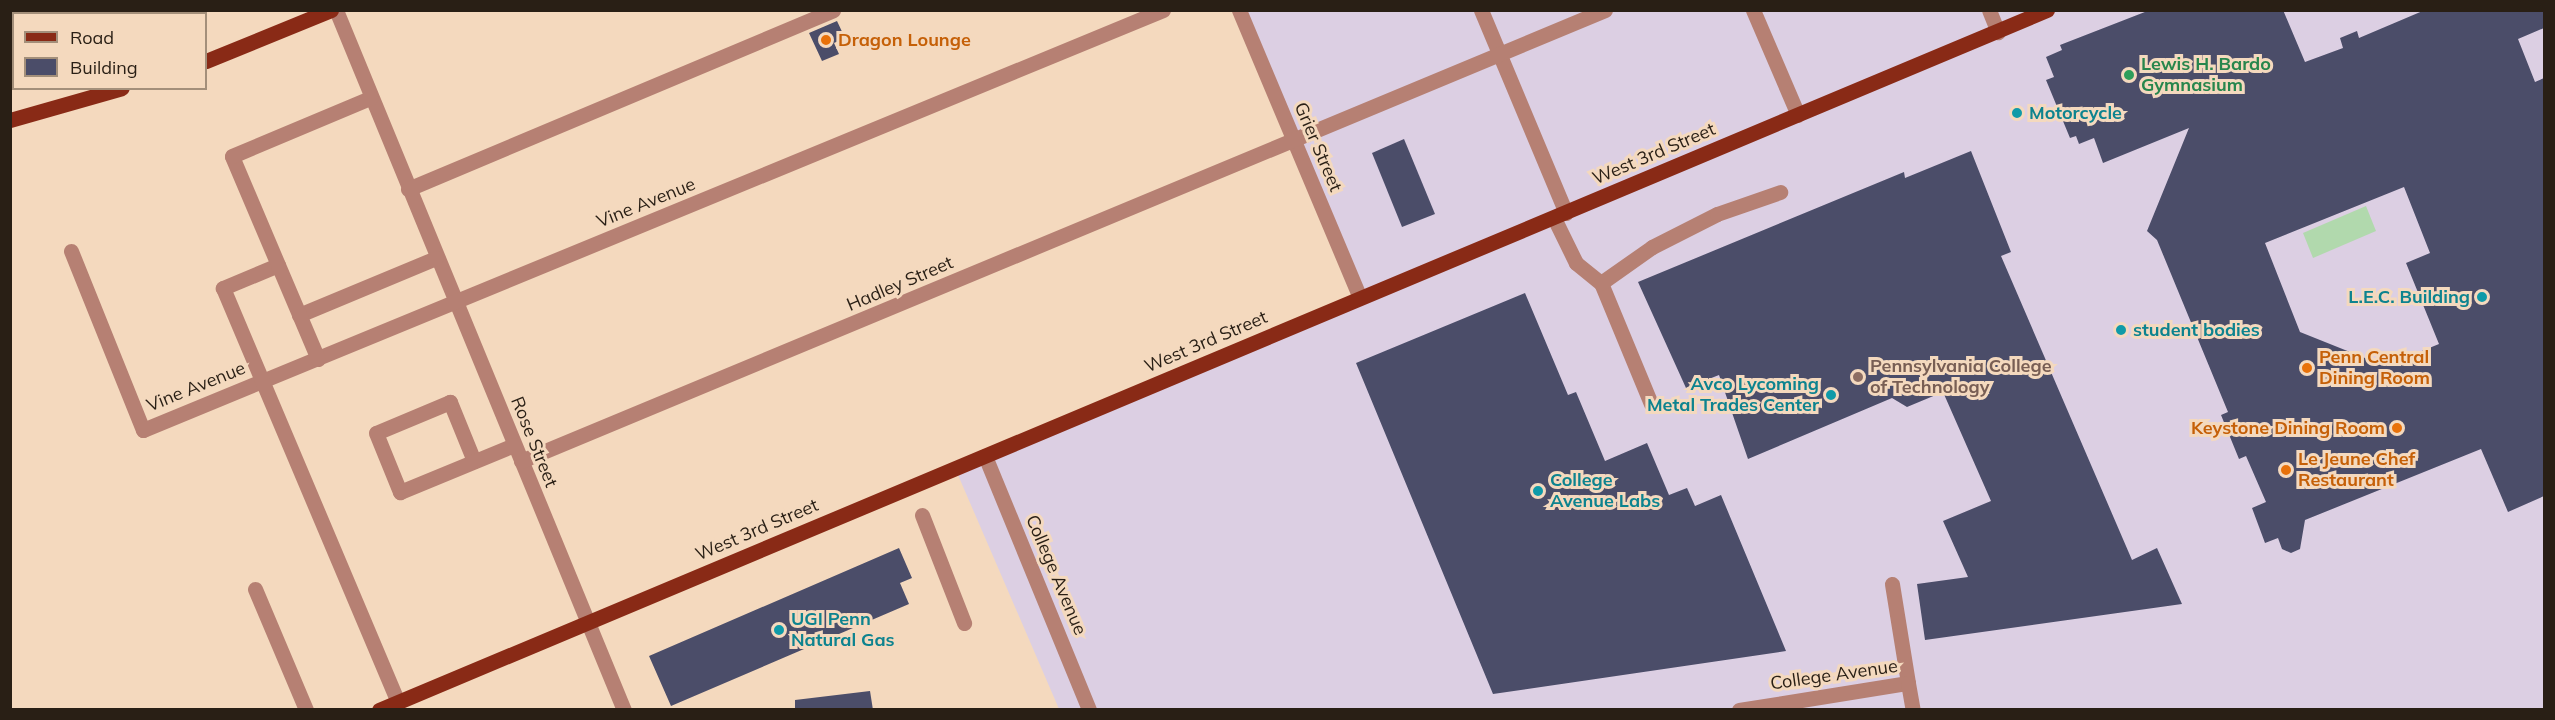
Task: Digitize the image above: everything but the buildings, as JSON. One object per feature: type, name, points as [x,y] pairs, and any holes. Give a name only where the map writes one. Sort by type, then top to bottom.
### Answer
[{"type":"main road","points":[[207,61],[334,10]]},
{"type":"main road","name":"West 3rd Street","points":[[379,710],[2047,10]]},
{"type":"main road","points":[[10,120],[115,90]]},
{"type":"street","name":"Rose Street","points":[[334,10],[624,710]]},
{"type":"street","points":[[408,189],[833,10]]},
{"type":"street","name":"Vine Avenue","points":[[71,251],[143,430],[1163,10]]},
{"type":"street","name":"Grier Street","points":[[1239,10],[1360,298]]},
{"type":"street","points":[[1481,10],[1500,54],[1576,263],[1601,283],[1651,404]]},
{"type":"street","name":"Hadley Street","points":[[521,461],[1605,10]]},
{"type":"street","points":[[1753,10],[1798,115]]},
{"type":"street","points":[[1989,10],[1998,32]]},
{"type":"street","points":[[318,359],[232,156],[370,98]]},
{"type":"street","points":[[1601,283],[1652,247],[1717,214],[1780,192]]},
{"type":"street","points":[[299,315],[436,258]]},
{"type":"street","points":[[278,265],[223,288],[398,702]]},
{"type":"street","points":[[474,462],[450,402],[376,433],[400,492],[474,462],[514,445]]},
{"type":"street","name":"College Avenue","points":[[985,456],[1089,710]]},
{"type":"street","points":[[922,515],[964,623]]},
{"type":"street","points":[[1892,584],[1908,683]]},
{"type":"street","points":[[255,589],[306,710]]},
{"type":"street","name":"College Avenue","points":[[1739,710],[1908,683],[1913,710]]},
{"type":"shaded area","name":"Pennsylvania College of Technology","points":[[1239,11],[2544,11],[2544,709],[1059,709],[955,468],[1360,298]]},
{"type":"green space","points":[[2366,206],[2376,231],[2313,258],[2303,233]]},
{"type":"place","name":"Dragon Lounge","points":[[826,40]]},
{"type":"place","name":"Lewis H. Bardo Gymnasium","points":[[2129,75]]},
{"type":"place","name":"Motorcycle","points":[[2017,113]]},
{"type":"place","name":"L.E.C. Building","points":[[2482,297]]},
{"type":"place","name":"student bodies","points":[[2121,330]]},
{"type":"place","name":"Penn Central Dining Room","points":[[2307,368]]},
{"type":"place","name":"Pennsylvania College of Technology","points":[[1858,377]]},
{"type":"place","name":"Avco Lycoming Metal Trades Center","points":[[1831,395]]},
{"type":"place","name":"Keystone Dining Room","points":[[2397,428]]},
{"type":"place","name":"Le Jeune Chef Restaurant","points":[[2286,470]]},
{"type":"place","name":"College Avenue Labs","points":[[1538,491]]},
{"type":"place","name":"UGI Penn Natural Gas","points":[[779,630]]}]
